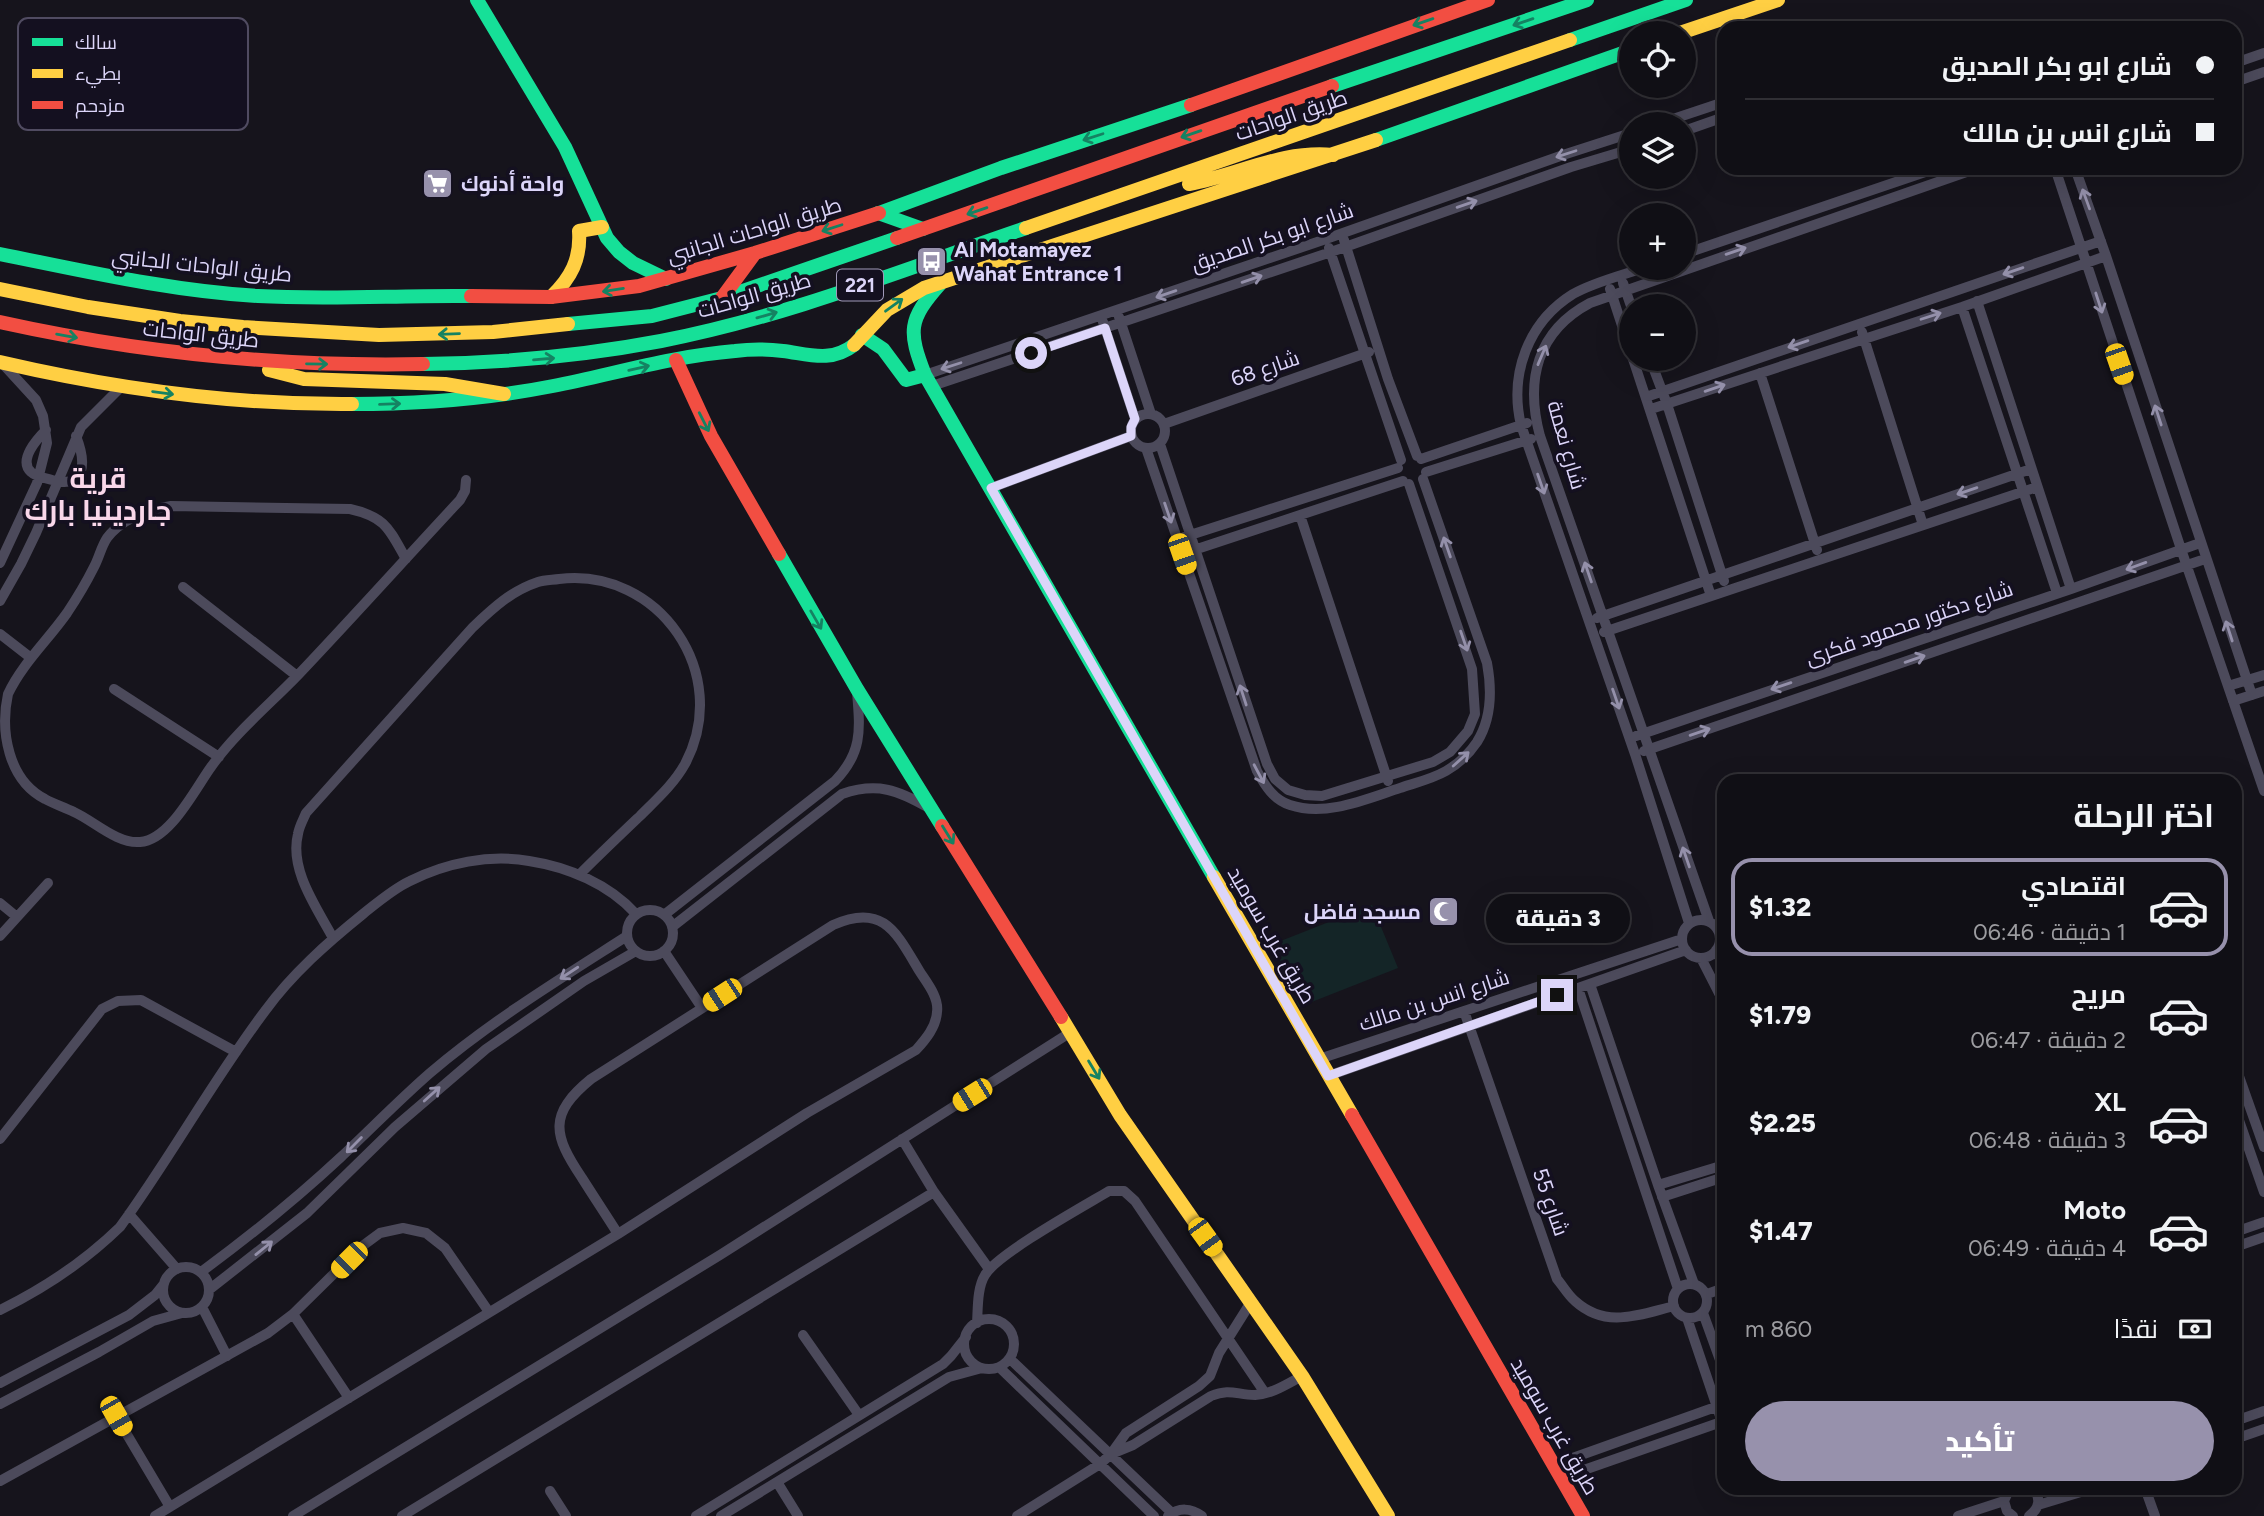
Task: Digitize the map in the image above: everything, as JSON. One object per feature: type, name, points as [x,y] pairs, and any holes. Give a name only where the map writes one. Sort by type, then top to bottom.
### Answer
[{"type":"main road","points":[[477,0],[565,147],[607,238],[622,256],[643,270],[666,279]]},
{"type":"main road","name":"طريق الواحات الجانبي","points":[[0,254],[129,280],[237,294],[392,298],[551,297],[616,290],[666,279],[755,253],[878,213],[1002,168],[1271,78],[1322,57],[1488,0]]},
{"type":"main road","name":"طريق الواحات","points":[[0,289],[88,307],[180,321],[243,327],[412,335],[493,332],[652,316],[722,298],[1148,149],[1587,0]]},
{"type":"main road","name":"طريق الواحات","points":[[0,322],[118,346],[248,361],[407,366],[571,356],[660,341],[739,323],[808,303],[1686,0]]},
{"type":"main road","points":[[1696,28],[1778,0]]},
{"type":"main road","points":[[1,362],[121,387],[225,400],[399,404],[504,394],[723,352],[755,349],[828,357],[848,350],[898,301],[924,288],[1333,155],[1619,54]]},
{"type":"main road","points":[[1160,183],[1197,183],[1290,154],[1312,152],[1333,155]]},
{"type":"main road","points":[[878,213],[923,229]]},
{"type":"main road","points":[[551,297],[566,282],[577,263],[581,242],[579,230],[602,227]]},
{"type":"main road","points":[[722,298],[755,253]]},
{"type":"main road","name":"طريق غرب سوميد","points":[[943,282],[921,305],[912,325],[914,347],[928,380],[1583,1516]]},
{"type":"main road","points":[[862,335],[888,355],[906,380],[928,380]]},
{"type":"main road","points":[[676,360],[711,436],[857,689],[1135,1138],[1302,1377],[1388,1516]]},
{"type":"main road","points":[[248,361],[275,372],[304,379],[425,383],[504,394]]},
{"type":"street","points":[[2242,61],[2264,53]]},
{"type":"street","points":[[2242,80],[2264,72]]},
{"type":"street","points":[[1694,112],[1717,104]]},
{"type":"street","points":[[1696,127],[1717,119]]},
{"type":"street","name":"شارع ابو بكر الصديق","points":[[928,380],[1101,316],[1619,137]]},
{"type":"street","name":"شارع ابو بكر الصديق","points":[[928,380],[1121,324],[1619,153]]},
{"type":"street","points":[[1696,250],[1914,175]]},
{"type":"street","points":[[1932,175],[1934,183]]},
{"type":"street","name":"شارع نعمة","points":[[1716,923],[1643,733],[1540,436],[1533,396],[1538,362],[1548,341],[1571,315],[1590,303],[1934,183],[1945,175]]},
{"type":"street","points":[[2057,175],[2264,791]]},
{"type":"street","points":[[2077,175],[2252,695]]},
{"type":"street","points":[[1146,448],[1247,744],[1266,787],[1289,805],[1310,809],[1335,807],[1439,775],[1465,757],[1482,732],[1490,702],[1484,654],[1425,476],[1426,465],[1419,458],[1378,349],[1342,233]]},
{"type":"street","points":[[1160,444],[1258,740],[1267,764],[1281,785],[1304,796],[1332,794],[1433,762],[1450,752],[1468,731],[1475,714],[1474,680],[1469,658],[1406,482],[1398,475],[1399,464],[1326,239]]},
{"type":"street","points":[[1646,397],[2101,241]]},
{"type":"street","points":[[1651,409],[1977,302],[2106,256]]},
{"type":"street","name":"شارع نعمة","points":[[1619,276],[1585,288],[1564,300],[1546,317],[1532,337],[1519,375],[1517,401],[1521,425],[1630,738],[1689,923]]},
{"type":"street","points":[[1606,280],[1619,318]]},
{"type":"street","points":[[1622,280],[1627,294]]},
{"type":"street","points":[[1977,302],[2071,589]]},
{"type":"street","points":[[1962,307],[2057,593]]},
{"type":"street","points":[[1116,311],[1150,414]]},
{"type":"street","points":[[1101,316],[1135,419]]},
{"type":"street","points":[[1859,323],[1923,525]]},
{"type":"street","name":"شارع 68","points":[[1164,424],[1378,349]]},
{"type":"street","points":[[1,362],[36,400],[44,416],[46,430],[33,446],[27,459],[29,470],[59,482],[72,482],[80,474],[82,458],[76,436]]},
{"type":"street","points":[[1637,371],[1711,596]]},
{"type":"street","points":[[1654,371],[1727,590]]},
{"type":"street","points":[[1760,373],[1820,559]]},
{"type":"street","points":[[0,601],[22,564],[59,482],[76,436],[87,419],[121,387]]},
{"type":"street","points":[[1142,414],[1150,414],[1158,417],[1164,424],[1164,437],[1160,444],[1146,448],[1136,444],[1131,436],[1131,427],[1135,419],[1142,414]]},
{"type":"street","points":[[1177,539],[1399,464],[1406,456],[1419,458],[1536,419]]},
{"type":"street","points":[[991,488],[1131,436]]},
{"type":"street","points":[[1182,554],[1406,482],[1417,484],[1425,476],[1540,436]]},
{"type":"street","points":[[1590,620],[2031,469]]},
{"type":"street","points":[[0,564],[39,476]]},
{"type":"street","points":[[406,559],[387,526],[370,514],[350,509],[171,506],[135,515],[106,539],[82,590],[31,658],[8,695],[1,719],[3,747],[25,783],[43,799],[77,813],[127,841],[141,842],[155,838],[166,829],[219,757],[297,676],[406,559],[460,500],[465,491],[466,480]]},
{"type":"street","points":[[1595,635],[2037,487]]},
{"type":"street","points":[[31,496],[50,501]]},
{"type":"street","points":[[1300,515],[1391,791]]},
{"type":"street","name":"شارع دكتور محمود فكرى","points":[[1630,738],[2200,543]]},
{"type":"street","name":"شارع دكتور محمود فكرى","points":[[1635,754],[2206,559]]},
{"type":"street","points":[[333,938],[303,881],[297,858],[297,835],[306,813],[473,627],[502,599],[538,582],[579,577],[618,584],[652,605],[679,633],[696,669],[701,701],[697,734],[685,764],[665,791],[579,875]]},
{"type":"street","points":[[183,587],[297,676]]},
{"type":"street","points":[[0,634],[31,658]]},
{"type":"street","points":[[1935,635],[1941,650]]},
{"type":"street","points":[[2228,686],[2264,675]]},
{"type":"street","points":[[114,689],[219,757]]},
{"type":"street","points":[[664,915],[835,781],[844,771],[852,759],[859,732],[857,689]]},
{"type":"street","points":[[2233,701],[2264,691]]},
{"type":"street","points":[[1247,744],[1258,740]]},
{"type":"street","points":[[672,927],[842,794],[858,789],[893,790],[932,809]]},
{"type":"street","points":[[1332,794],[1335,807]]},
{"type":"street","points":[[0,1310],[37,1292],[69,1270],[120,1227],[266,1009],[333,938],[409,881],[443,867],[478,860],[515,858],[547,864],[579,875],[607,890],[636,914]]},
{"type":"street","points":[[0,936],[48,883]]},
{"type":"street","points":[[0,903],[17,918]]},
{"type":"street","points":[[653,910],[664,915],[672,927],[670,943],[664,951],[650,956],[636,951],[627,936],[628,924],[636,914],[653,910]]},
{"type":"street","points":[[155,1516],[618,1234],[807,1113],[916,1050],[935,1023],[938,1009],[934,994],[895,931],[881,921],[865,917],[848,918],[832,925],[576,1091],[565,1104],[559,1121],[560,1139],[567,1156],[618,1234]]},
{"type":"street","points":[[1716,923],[1701,919],[1689,923],[1684,930],[1684,945],[1693,957],[1701,958],[1708,957],[1717,946]]},
{"type":"street","points":[[201,1272],[294,1200],[344,1155],[390,1108],[474,1037],[627,936]]},
{"type":"street","name":"شارع انس بن مالك","points":[[1319,1059],[1580,972],[1684,945]]},
{"type":"street","name":"شارع انس بن مالك","points":[[1328,1076],[1584,986],[1684,945]]},
{"type":"street","points":[[210,1289],[307,1213],[395,1127],[486,1049],[574,988],[636,951]]},
{"type":"street","points":[[664,951],[702,1008]]},
{"type":"street","points":[[1701,958],[1717,989]]},
{"type":"street","points":[[1580,972],[1678,1289]]},
{"type":"street","points":[[1584,986],[1694,1284]]},
{"type":"street","points":[[0,1139],[102,1009],[118,1001],[141,1000],[236,1052]]},
{"type":"street","name":"شارع 55","points":[[1464,1011],[1558,1279],[1574,1300],[1597,1315],[1622,1319],[1674,1306]]},
{"type":"street","points":[[293,1516],[720,1255],[1071,1032]]},
{"type":"street","points":[[2242,1085],[2264,1147]]},
{"type":"street","points":[[2242,1133],[2264,1192]]},
{"type":"street","points":[[902,1139],[934,1192],[989,1269]]},
{"type":"street","points":[[1660,1190],[1717,1168]]},
{"type":"street","points":[[1647,1193],[1717,1178]]},
{"type":"street","points":[[696,1516],[943,1364],[977,1323],[983,1277],[989,1269],[1005,1256],[1110,1191],[1124,1191],[1135,1201],[1265,1393]]},
{"type":"street","points":[[402,1516],[934,1192]]},
{"type":"street","points":[[129,1214],[177,1269]]},
{"type":"street","points":[[2242,1230],[2264,1222]]},
{"type":"street","points":[[0,1481],[268,1333],[293,1314],[380,1233],[403,1228],[426,1233],[445,1248],[489,1312]]},
{"type":"street","points":[[2242,1245],[2264,1237]]},
{"type":"street","points":[[0,1383],[129,1315],[155,1295],[177,1269],[189,1267],[201,1272],[209,1283],[209,1296],[196,1311],[153,1321],[0,1404]]},
{"type":"street","points":[[1685,1284],[1702,1288],[1707,1294],[1708,1304],[1703,1314],[1687,1318],[1679,1314],[1673,1297],[1678,1289],[1685,1284]]},
{"type":"street","points":[[163,1285],[169,1306],[182,1313]]},
{"type":"street","points":[[1707,1294],[1717,1290]]},
{"type":"street","points":[[1017,1516],[1100,1464],[1111,1454],[1125,1433],[1199,1386],[1210,1376],[1228,1339],[1251,1302]]},
{"type":"street","points":[[202,1307],[228,1356]]},
{"type":"street","points":[[293,1314],[349,1398]]},
{"type":"street","points":[[1703,1314],[1717,1352]]},
{"type":"street","points":[[1687,1318],[1717,1398]]},
{"type":"street","points":[[721,1516],[949,1377],[982,1368],[999,1367],[1010,1359],[1014,1340],[1008,1328],[990,1320],[977,1323]]},
{"type":"street","points":[[803,1335],[859,1415]]},
{"type":"street","points":[[966,1336],[967,1356],[982,1368]]},
{"type":"street","points":[[1010,1359],[1111,1454],[1170,1515],[1188,1509],[1202,1516]]},
{"type":"street","points":[[999,1367],[1151,1515]]},
{"type":"street","points":[[1210,1376],[1222,1392]]},
{"type":"street","points":[[1111,1454],[1133,1445],[1211,1396],[1222,1392],[1257,1395],[1302,1377]]},
{"type":"street","points":[[1553,1465],[1717,1407]]},
{"type":"street","points":[[2242,1419],[2264,1411]]},
{"type":"street","points":[[116,1416],[170,1507]]},
{"type":"street","points":[[1561,1478],[1717,1424]]},
{"type":"street","points":[[2242,1437],[2264,1429]]},
{"type":"street","points":[[777,1482],[798,1516]]},
{"type":"street","points":[[550,1491],[566,1516]]},
{"type":"street","points":[[2007,1495],[2004,1501],[2009,1515]]},
{"type":"street","points":[[2035,1512],[2077,1495]]},
{"type":"street","points":[[2148,1495],[2155,1516]]},
{"type":"street","points":[[1958,1516],[2004,1501]]},
{"type":"shaded area","points":[[1372,905],[1398,968],[1299,1007],[1273,944]]},
{"type":"traffic: fast","points":[[477,0],[565,147],[607,238],[633,263],[666,279]]},
{"type":"traffic: fast","points":[[1332,86],[1587,0]]},
{"type":"traffic: fast","points":[[1570,40],[1686,0]]},
{"type":"traffic: fast","points":[[1376,140],[1619,54]]},
{"type":"traffic: fast","points":[[879,213],[1001,168],[1191,105]]},
{"type":"traffic: fast","points":[[878,213],[923,229]]},
{"type":"traffic: fast","points":[[423,364],[572,355],[708,331],[800,306],[1026,228]]},
{"type":"traffic: fast","points":[[568,324],[652,316],[722,298],[897,238]]},
{"type":"traffic: fast","points":[[0,254],[193,290],[258,296],[471,296]]},
{"type":"traffic: fast","points":[[940,284],[922,307],[914,326],[916,347],[925,375],[1214,877]]},
{"type":"traffic: fast","points":[[862,335],[883,349],[906,380],[925,375]]},
{"type":"traffic: fast","points":[[352,404],[428,402],[503,394],[712,353],[765,350],[828,356],[854,345]]},
{"type":"traffic: fast","points":[[779,554],[857,689],[942,826]]},
{"type":"traffic: slow","points":[[1696,28],[1778,0]]},
{"type":"traffic: slow","points":[[1026,228],[1570,40]]},
{"type":"traffic: slow","points":[[854,345],[887,310],[924,288],[1376,140]]},
{"type":"traffic: slow","points":[[1189,184],[1296,156],[1333,155]]},
{"type":"traffic: slow","points":[[551,297],[564,283],[573,267],[578,250],[579,231],[602,227]]},
{"type":"traffic: slow","points":[[0,289],[88,307],[180,321],[243,327],[379,335],[493,332],[568,324]]},
{"type":"traffic: slow","points":[[0,362],[175,394],[263,402],[352,404]]},
{"type":"traffic: slow","points":[[269,370],[304,379],[445,384],[504,394]]},
{"type":"traffic: slow","points":[[1214,877],[1352,1115]]},
{"type":"traffic: slow","points":[[1061,1017],[1120,1115],[1302,1376],[1388,1516]]},
{"type":"traffic: jam","points":[[1191,105],[1488,0]]},
{"type":"traffic: jam","points":[[897,238],[1332,86]]},
{"type":"traffic: jam","points":[[471,296],[551,297],[639,286],[755,253],[879,213]]},
{"type":"traffic: jam","points":[[722,298],[755,253]]},
{"type":"traffic: jam","points":[[0,322],[105,342],[210,356],[316,363],[423,364]]},
{"type":"traffic: jam","points":[[676,360],[711,436],[779,554]]},
{"type":"traffic: jam","points":[[942,826],[1061,1017]]},
{"type":"traffic: jam","points":[[1352,1115],[1583,1516]]},
{"type":"place","name":"واحة أدنوك","points":[[438,183]]},
{"type":"place","name":"Al Motamayez Wahat Entrance 1","points":[[931,261]]},
{"type":"place","name":"مسجد فاضل","points":[[1444,911]]},
{"type":"district","name":"قرية جاردينيا بارك","points":[[98,494]]},
{"type":"route","points":[[1031,353],[1105,328],[1135,419],[1131,436],[991,488],[1328,1076],[1557,995]]}]
